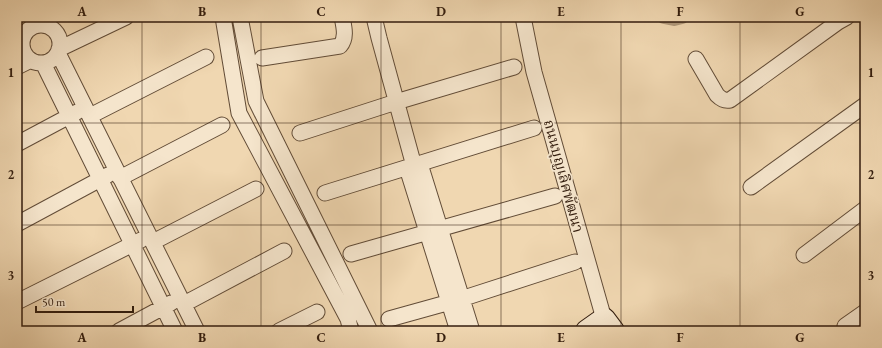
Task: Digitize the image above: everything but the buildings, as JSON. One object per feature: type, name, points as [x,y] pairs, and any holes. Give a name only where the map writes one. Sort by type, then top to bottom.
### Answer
[{"type":"street","points":[[58,51],[126,17]]},
{"type":"street","points":[[223,17],[239,113],[348,319],[351,331]]},
{"type":"street","points":[[240,17],[256,101],[370,331]]},
{"type":"street","points":[[262,58],[340,46],[344,42],[345,33],[342,17]]},
{"type":"street","points":[[374,17],[378,38],[414,166],[455,301],[458,331]]},
{"type":"street","name":"ถนนบุญเลิศพัฒนา","points":[[523,17],[534,72],[601,327]]},
{"type":"street","points":[[696,59],[717,94],[726,101],[730,100],[831,26],[847,17]]},
{"type":"street","points":[[17,67],[37,61],[54,58],[58,51],[60,41],[58,35],[49,22],[21,30],[23,50],[37,61],[69,116],[175,331]]},
{"type":"street","points":[[58,51],[197,331]]},
{"type":"street","points":[[17,144],[69,116],[88,112],[206,58]]},
{"type":"street","points":[[300,133],[396,102],[514,67]]},
{"type":"street","points":[[751,187],[865,105]]},
{"type":"street","points":[[17,224],[100,179],[118,174],[222,125]]},
{"type":"street","points":[[325,193],[534,128]]},
{"type":"street","points":[[17,302],[132,244],[151,239],[256,189]]},
{"type":"street","points":[[351,254],[555,196]]},
{"type":"street","points":[[804,255],[865,209]]},
{"type":"street","points":[[119,331],[164,307],[182,301],[284,251]]},
{"type":"street","points":[[389,319],[455,301],[575,262]]},
{"type":"street","points":[[455,301],[472,331]]},
{"type":"street","points":[[279,331],[317,312]]},
{"type":"street","points":[[845,326],[865,312]]},
{"type":"waterway","points":[[664,17],[674,19],[682,17]]}]
